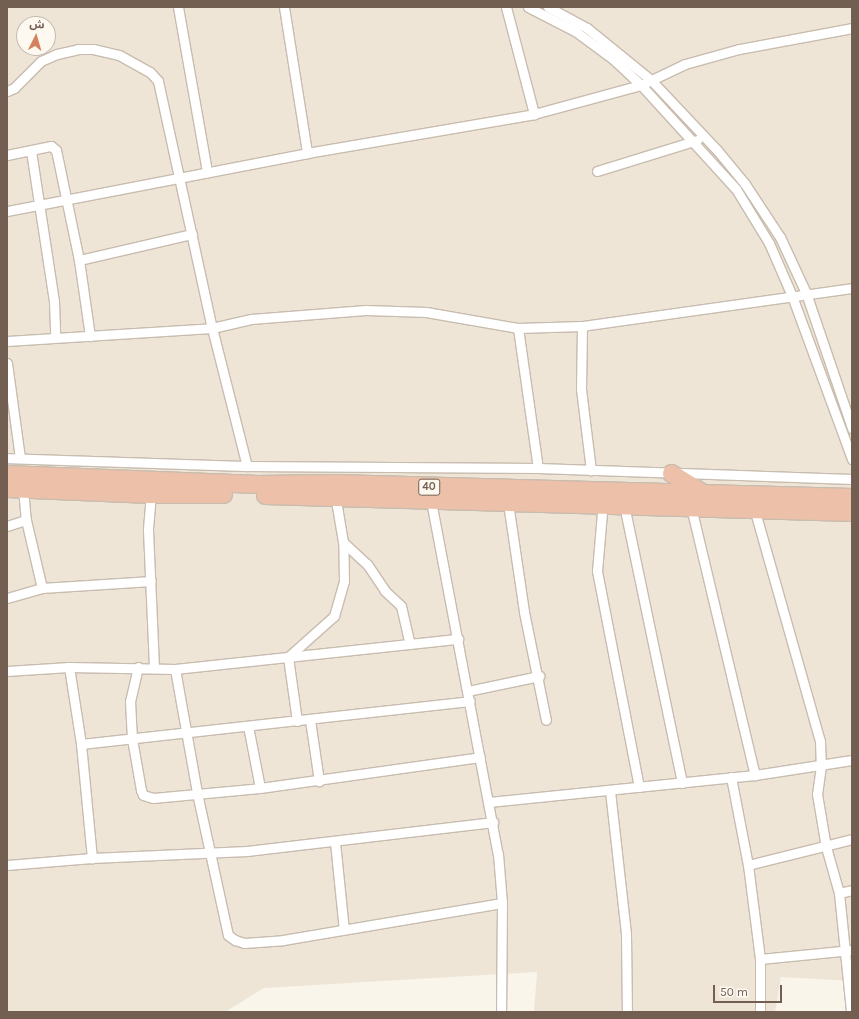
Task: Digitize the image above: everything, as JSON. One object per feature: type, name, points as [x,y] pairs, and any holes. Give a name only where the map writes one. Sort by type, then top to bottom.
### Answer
[{"type":"highway","points":[[671,473],[704,493]]},
{"type":"highway","name":"40","points":[[7,474],[258,484],[431,501],[508,502],[704,493],[852,497]]},
{"type":"highway","name":"40","points":[[15,488],[151,494],[456,488],[603,498],[624,505],[852,512]]},
{"type":"street","points":[[178,7],[207,172]]},
{"type":"street","points":[[284,7],[307,153]]},
{"type":"street","points":[[506,7],[534,114]]},
{"type":"street","points":[[528,7],[593,43],[642,85],[693,142],[712,159],[752,212],[769,243],[792,296],[852,459]]},
{"type":"street","points":[[548,7],[587,28],[651,80],[704,136],[744,184],[770,220],[780,236],[806,293],[852,428]]},
{"type":"street","points":[[7,211],[67,198],[307,153],[534,114],[642,85],[685,64],[739,49],[852,28]]},
{"type":"street","points":[[7,91],[14,88],[41,61],[69,50],[93,49],[120,55],[150,72],[162,91],[178,177],[212,328],[247,466]]},
{"type":"street","points":[[597,171],[693,142],[704,136]]},
{"type":"street","points":[[7,154],[55,147],[79,260],[90,336]]},
{"type":"street","points":[[31,151],[54,301],[55,337]]},
{"type":"street","points":[[79,260],[192,234]]},
{"type":"street","points":[[7,341],[212,328],[251,319],[366,310],[426,312],[518,328],[582,326],[806,293],[852,288]]},
{"type":"street","points":[[582,326],[581,389],[591,470]]},
{"type":"street","points":[[518,328],[538,468]]},
{"type":"street","points":[[7,363],[20,458]]},
{"type":"street","points":[[7,458],[247,466],[538,468],[852,478]]},
{"type":"street","points":[[455,468],[456,488]]},
{"type":"street","points":[[15,488],[26,520],[42,588]]},
{"type":"street","points":[[288,657],[334,616],[344,582],[343,542],[335,491]]},
{"type":"street","points":[[151,494],[148,530],[152,581],[154,667]]},
{"type":"street","points":[[603,498],[597,571],[639,787]]},
{"type":"street","points":[[431,501],[493,822],[502,902],[502,1012]]},
{"type":"street","points":[[508,502],[524,612],[539,676],[546,720]]},
{"type":"street","points":[[624,505],[682,783]]},
{"type":"street","points":[[691,508],[755,775]]},
{"type":"street","points":[[754,508],[818,731],[821,766],[817,794],[826,847],[839,893],[848,951],[851,1012]]},
{"type":"street","points":[[7,526],[26,520]]},
{"type":"street","points":[[343,542],[367,564],[385,591],[401,606],[410,644]]},
{"type":"street","points":[[7,598],[42,588],[152,581]]},
{"type":"street","points":[[7,671],[69,667],[154,667],[174,669],[458,640]]},
{"type":"street","points":[[288,657],[297,721]]},
{"type":"street","points":[[69,667],[81,744],[92,858]]},
{"type":"street","points":[[138,667],[130,701],[132,739],[143,795],[152,798],[319,781],[480,757]]},
{"type":"street","points":[[174,669],[197,793],[228,935],[234,940],[244,944],[267,941],[344,930],[502,902]]},
{"type":"street","points":[[468,691],[539,676]]},
{"type":"street","points":[[81,744],[310,720],[470,701]]},
{"type":"street","points":[[310,720],[319,781]]},
{"type":"street","points":[[248,726],[260,788]]},
{"type":"street","points":[[489,802],[731,778],[821,766],[852,760]]},
{"type":"street","points":[[731,778],[748,865],[760,959],[760,1012]]},
{"type":"street","points":[[610,791],[626,934],[628,1012]]},
{"type":"street","points":[[7,865],[92,858],[210,852],[247,852],[493,822]]},
{"type":"street","points":[[748,865],[826,847],[852,839]]},
{"type":"street","points":[[336,842],[344,930]]},
{"type":"street","points":[[839,893],[852,890]]},
{"type":"street","points":[[760,959],[848,951]]},
{"type":"shaded area","points":[[7,7],[852,7],[852,981],[781,977],[775,1012],[534,1012],[537,972],[264,988],[225,1012],[7,1012]]}]
